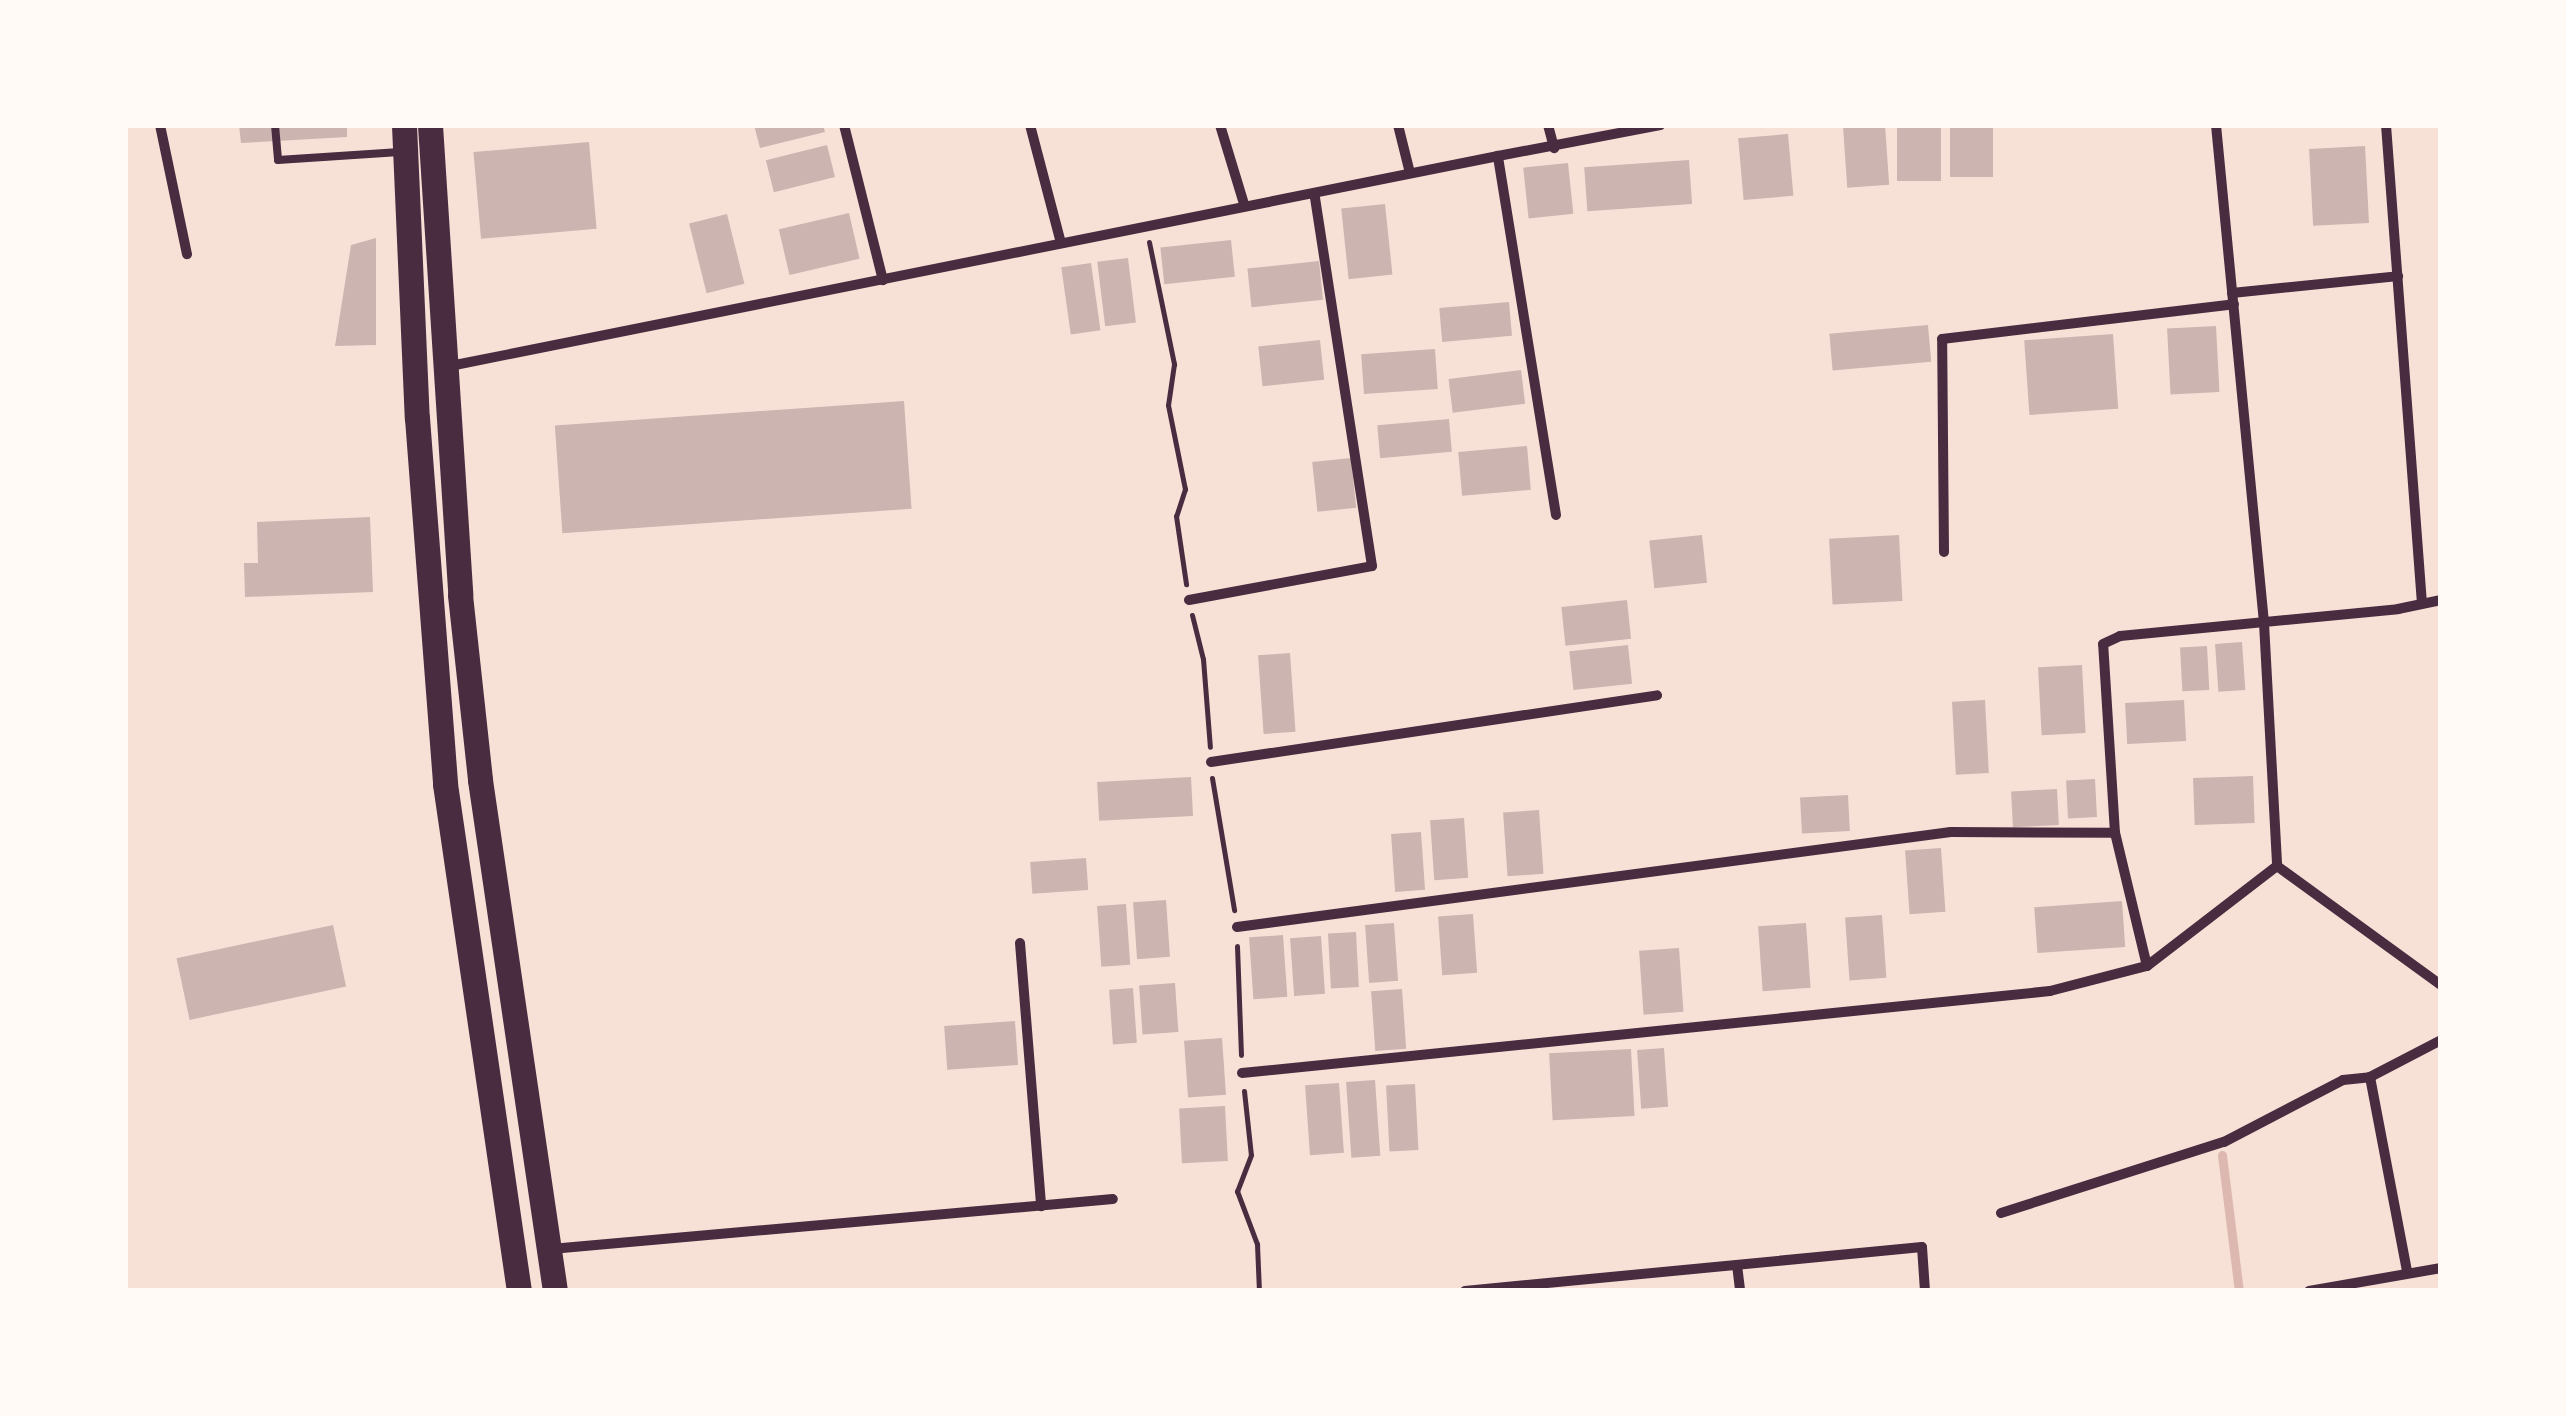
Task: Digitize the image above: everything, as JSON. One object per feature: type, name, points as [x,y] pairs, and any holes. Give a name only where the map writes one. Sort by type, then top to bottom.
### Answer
[{"type":"main road","points":[[404,125],[416,418],[445,784],[518,1291]]},
{"type":"main road","points":[[430,125],[444,367],[480,780],[555,1291]]},
{"type":"street","points":[[160,125],[187,254]]},
{"type":"street","points":[[844,125],[883,280]]},
{"type":"street","points":[[1030,125],[1061,243]]},
{"type":"street","points":[[1220,125],[1244,204]]},
{"type":"street","points":[[1398,125],[1410,173]]},
{"type":"street","points":[[1548,125],[1554,148]]},
{"type":"street","points":[[444,367],[1244,204],[1660,125]]},
{"type":"street","points":[[2216,125],[2264,623],[2277,866]]},
{"type":"street","points":[[2386,125],[2422,600]]},
{"type":"street","points":[[1498,156],[1556,515]]},
{"type":"street","points":[[1189,600],[1372,566],[1314,193]]},
{"type":"street","points":[[1944,552],[1942,339],[2398,276]]},
{"type":"street","points":[[2147,966],[2115,832],[2103,644],[2120,636],[2398,609],[2422,600],[2441,600]]},
{"type":"street","points":[[1211,762],[1657,696]]},
{"type":"street","points":[[1237,928],[1952,832],[2115,832]]},
{"type":"street","points":[[1242,1073],[2050,991],[2147,966],[2277,866]]},
{"type":"street","points":[[2277,866],[2441,985]]},
{"type":"street","points":[[1020,943],[1041,1206]]},
{"type":"street","points":[[2001,1212],[2224,1142],[2343,1080],[2370,1077],[2441,1040]]},
{"type":"street","points":[[2370,1077],[2406,1272]]},
{"type":"street","points":[[549,1249],[1112,1199]]},
{"type":"street","points":[[1465,1291],[1560,1286],[1922,1248],[1925,1291]]},
{"type":"street","points":[[1737,1265],[1740,1291]]},
{"type":"street","points":[[2309,1291],[2441,1268]]},
{"type":"lane","points":[[275,125],[278,160],[405,152]]},
{"type":"building","points":[[239,125],[347,125],[347,137],[241,143]]},
{"type":"building","points":[[754,125],[823,125],[825,132],[760,148]]},
{"type":"building","points":[[1885,125],[1889,185],[1847,188],[1843,128]]},
{"type":"building","points":[[1897,125],[1941,125],[1941,181],[1897,181]]},
{"type":"building","points":[[1950,125],[1993,125],[1993,177],[1950,177]]},
{"type":"building","points":[[1788,134],[1793,196],[1744,200],[1738,138]]},
{"type":"building","points":[[589,142],[597,229],[481,239],[473,152]]},
{"type":"building","points":[[827,145],[835,177],[774,192],[766,160]]},
{"type":"building","points":[[2365,146],[2369,223],[2313,226],[2309,149]]},
{"type":"building","points":[[1689,160],[1692,204],[1587,211],[1584,167]]},
{"type":"building","points":[[1568,163],[1573,214],[1529,218],[1523,168]]},
{"type":"building","points":[[1385,204],[1392,275],[1349,279],[1341,209]]},
{"type":"building","points":[[849,213],[860,259],[789,275],[779,229]]},
{"type":"building","points":[[727,214],[744,284],[707,293],[689,223]]},
{"type":"building","points":[[376,238],[376,345],[335,346],[351,245]]},
{"type":"building","points":[[1231,240],[1235,277],[1164,284],[1160,247]]},
{"type":"building","points":[[1128,258],[1136,323],[1105,326],[1097,262]]},
{"type":"building","points":[[1319,261],[1323,300],[1251,307],[1247,269]]},
{"type":"building","points":[[1091,263],[1100,330],[1071,335],[1061,267]]},
{"type":"building","points":[[1509,302],[1512,336],[1442,342],[1439,308]]},
{"type":"building","points":[[1928,325],[1931,362],[1833,370],[1829,334]]},
{"type":"building","points":[[2216,326],[2219,392],[2171,394],[2167,329]]},
{"type":"building","points":[[2113,334],[2118,409],[2029,415],[2024,340]]},
{"type":"building","points":[[1320,340],[1324,380],[1263,386],[1258,346]]},
{"type":"building","points":[[1435,349],[1438,389],[1364,394],[1361,354]]},
{"type":"building","points":[[1521,370],[1525,404],[1453,413],[1449,379]]},
{"type":"building","points":[[904,401],[912,509],[562,533],[555,425]]},
{"type":"building","points":[[1449,419],[1452,452],[1380,458],[1377,425]]},
{"type":"building","points":[[1527,446],[1531,490],[1462,496],[1458,452]]},
{"type":"building","points":[[1351,458],[1356,508],[1317,512],[1312,462]]},
{"type":"building","points":[[370,517],[373,592],[245,597],[244,563],[258,563],[257,522]]},
{"type":"building","points":[[1702,535],[1707,583],[1654,588],[1649,541]]},
{"type":"building","points":[[1899,535],[1902,601],[1833,605],[1829,539]]},
{"type":"building","points":[[1627,600],[1631,639],[1565,646],[1561,607]]},
{"type":"building","points":[[2242,642],[2245,690],[2218,692],[2215,644]]},
{"type":"building","points":[[1628,645],[1632,684],[1573,690],[1569,651]]},
{"type":"building","points":[[2207,646],[2209,690],[2182,691],[2180,647]]},
{"type":"building","points":[[1290,653],[1296,732],[1264,734],[1258,655]]},
{"type":"building","points":[[2082,665],[2086,733],[2042,735],[2038,667]]},
{"type":"building","points":[[1985,700],[1989,773],[1956,775],[1952,702]]},
{"type":"building","points":[[2184,700],[2186,741],[2127,744],[2125,703]]},
{"type":"building","points":[[2253,776],[2255,823],[2195,825],[2193,778]]},
{"type":"building","points":[[1191,777],[1193,816],[1099,821],[1097,782]]},
{"type":"building","points":[[2095,779],[2097,817],[2068,818],[2066,781]]},
{"type":"building","points":[[2057,789],[2059,825],[2013,827],[2011,791]]},
{"type":"building","points":[[1848,795],[1850,831],[1802,833],[1800,798]]},
{"type":"building","points":[[1539,810],[1543,874],[1508,876],[1503,813]]},
{"type":"building","points":[[1464,818],[1468,878],[1434,880],[1430,820]]},
{"type":"building","points":[[1421,832],[1425,890],[1395,892],[1391,834]]},
{"type":"building","points":[[1941,848],[1945,912],[1910,914],[1905,851]]},
{"type":"building","points":[[1086,858],[1088,890],[1032,894],[1030,862]]},
{"type":"building","points":[[1166,900],[1170,957],[1137,959],[1133,902]]},
{"type":"building","points":[[2122,901],[2125,947],[2037,953],[2034,907]]},
{"type":"building","points":[[1126,904],[1130,965],[1101,967],[1097,906]]},
{"type":"building","points":[[1473,914],[1477,973],[1442,975],[1438,916]]},
{"type":"building","points":[[1882,915],[1886,978],[1849,980],[1845,918]]},
{"type":"building","points":[[1394,923],[1398,981],[1369,983],[1365,925]]},
{"type":"building","points":[[1806,923],[1811,988],[1763,991],[1758,926]]},
{"type":"building","points":[[333,925],[346,987],[190,1020],[176,958]]},
{"type":"building","points":[[1356,932],[1359,987],[1331,988],[1328,933]]},
{"type":"building","points":[[1283,935],[1287,997],[1253,999],[1249,937]]},
{"type":"building","points":[[1321,936],[1325,994],[1294,996],[1290,938]]},
{"type":"building","points":[[1679,948],[1683,1012],[1644,1015],[1639,951]]},
{"type":"building","points":[[1175,983],[1178,1032],[1143,1034],[1139,986]]},
{"type":"building","points":[[1133,988],[1137,1043],[1113,1045],[1109,990]]},
{"type":"building","points":[[1402,989],[1406,1049],[1375,1051],[1371,991]]},
{"type":"building","points":[[1015,1021],[1018,1065],[947,1070],[944,1026]]},
{"type":"building","points":[[1222,1038],[1226,1095],[1188,1098],[1184,1041]]},
{"type":"building","points":[[1664,1048],[1668,1107],[1641,1109],[1637,1050]]},
{"type":"building","points":[[1631,1049],[1635,1116],[1553,1120],[1549,1053]]},
{"type":"building","points":[[1375,1080],[1380,1156],[1351,1158],[1346,1082]]},
{"type":"building","points":[[1339,1083],[1344,1153],[1310,1155],[1305,1085]]},
{"type":"building","points":[[1415,1084],[1418,1150],[1389,1151],[1386,1086]]},
{"type":"building","points":[[1225,1106],[1228,1161],[1182,1163],[1179,1108]]},
{"type":"waterway","points":[[2222,1155],[2239,1291]]}]
